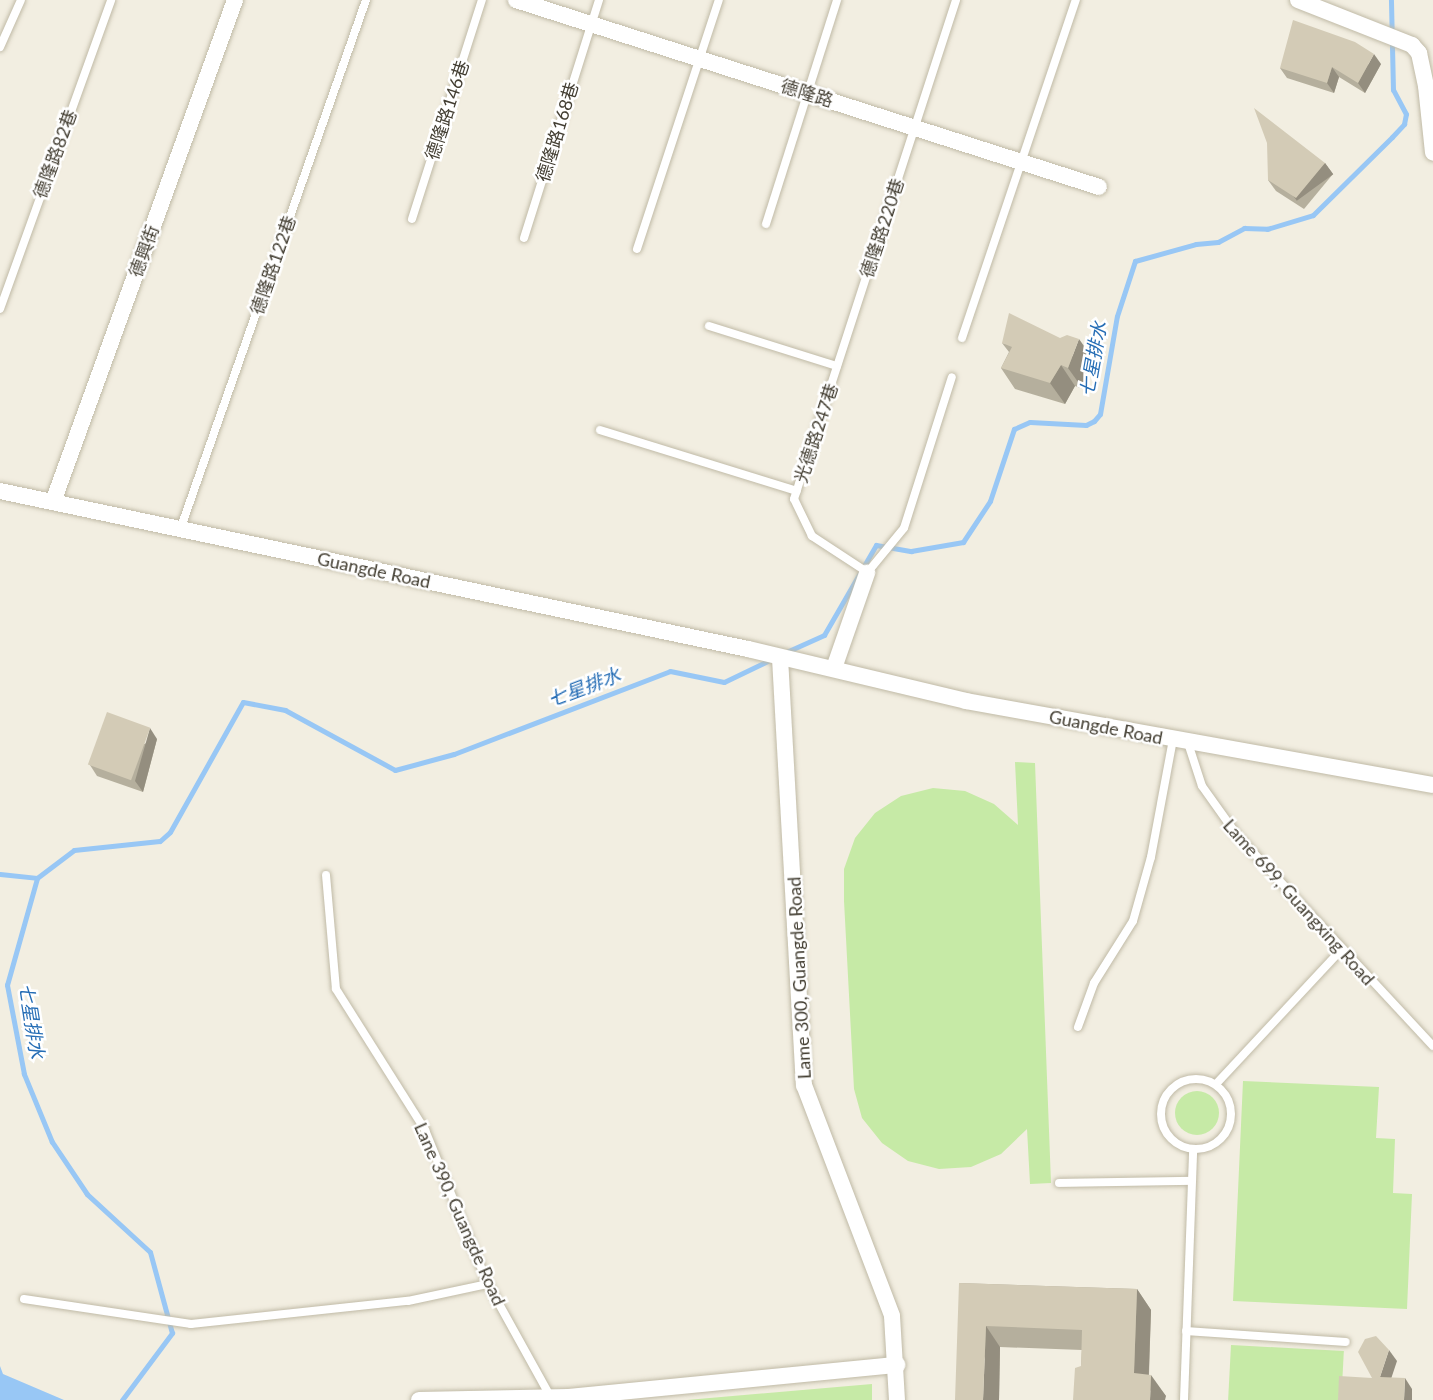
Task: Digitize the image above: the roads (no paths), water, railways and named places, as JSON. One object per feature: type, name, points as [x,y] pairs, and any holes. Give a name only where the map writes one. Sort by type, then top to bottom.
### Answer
[{"type":"street","name":"德興街","points":[[53,502],[235,0]]},
{"type":"street","name":"德隆路","points":[[516,0],[1099,187]]},
{"type":"street","points":[[1298,0],[1402,40],[1419,53],[1433,153]]},
{"type":"street","name":"Guangde Road","points":[[0,491],[748,649],[966,701],[1181,742],[1433,785]]},
{"type":"street","points":[[834,668],[867,570]]},
{"type":"street","name":"Lame 300, Guangde Road","points":[[780,658],[804,1085],[889,1309],[897,1364],[897,1400]]},
{"type":"street","points":[[419,1400],[550,1396],[897,1364]]},
{"type":"lane","points":[[0,47],[22,0]]},
{"type":"lane","name":"德隆路82巷","points":[[0,309],[111,0]]},
{"type":"lane","name":"德隆路122巷","points":[[180,530],[366,0]]},
{"type":"lane","name":"德隆路146巷","points":[[412,219],[482,0]]},
{"type":"lane","name":"德隆路168巷","points":[[524,238],[599,0]]},
{"type":"lane","points":[[637,249],[719,0]]},
{"type":"lane","points":[[766,224],[837,0]]},
{"type":"lane","name":"德隆路220巷","points":[[849,328],[956,0]]},
{"type":"lane","points":[[962,338],[1076,0]]},
{"type":"lane","points":[[709,326],[837,366]]},
{"type":"lane","name":"光德路247巷","points":[[849,328],[794,507],[812,536],[867,570]]},
{"type":"lane","points":[[867,570],[904,528],[952,377]]},
{"type":"lane","points":[[600,430],[797,491]]},
{"type":"lane","points":[[1077,1027],[1094,983],[1133,921],[1181,742]]},
{"type":"lane","name":"Lame 699, Guangxing Road","points":[[1181,742],[1218,812],[1341,950],[1433,1046]]},
{"type":"lane","name":"Lane 390, Guangde Road","points":[[326,874],[336,989],[425,1129],[488,1284],[550,1396]]},
{"type":"lane","points":[[1216,1084],[1341,950]]},
{"type":"lane","points":[[1192,1078],[1216,1084],[1230,1104],[1229,1127],[1215,1144],[1192,1150],[1181,1147],[1164,1131],[1161,1108],[1164,1097],[1171,1088],[1192,1078]]},
{"type":"lane","points":[[1184,1400],[1192,1150]]},
{"type":"lane","points":[[1059,1183],[1191,1181]]},
{"type":"lane","points":[[24,1299],[182,1323],[408,1301],[488,1284]]},
{"type":"lane","points":[[1186,1332],[1346,1342]]},
{"type":"water","points":[[0,1366],[3,1374],[64,1400],[0,1400]]},
{"type":"waterway","name":"七星排水","points":[[784,653],[824,635],[876,545],[911,551],[963,542],[990,501],[1014,429],[1030,422],[1086,425],[1094,421],[1100,414],[1117,316],[1135,261],[1196,244],[1218,242],[1244,228],[1267,229],[1313,215],[1392,137],[1404,124],[1406,114],[1393,90],[1391,0]]},
{"type":"waterway","name":"七星排水","points":[[122,1400],[172,1333],[150,1252],[87,1194],[52,1142],[24,1074],[7,985],[37,878],[74,850],[160,841],[170,832],[243,702],[285,710],[395,770],[454,754],[670,671],[724,682],[772,659]]},
{"type":"waterway","points":[[0,874],[37,878]]}]
